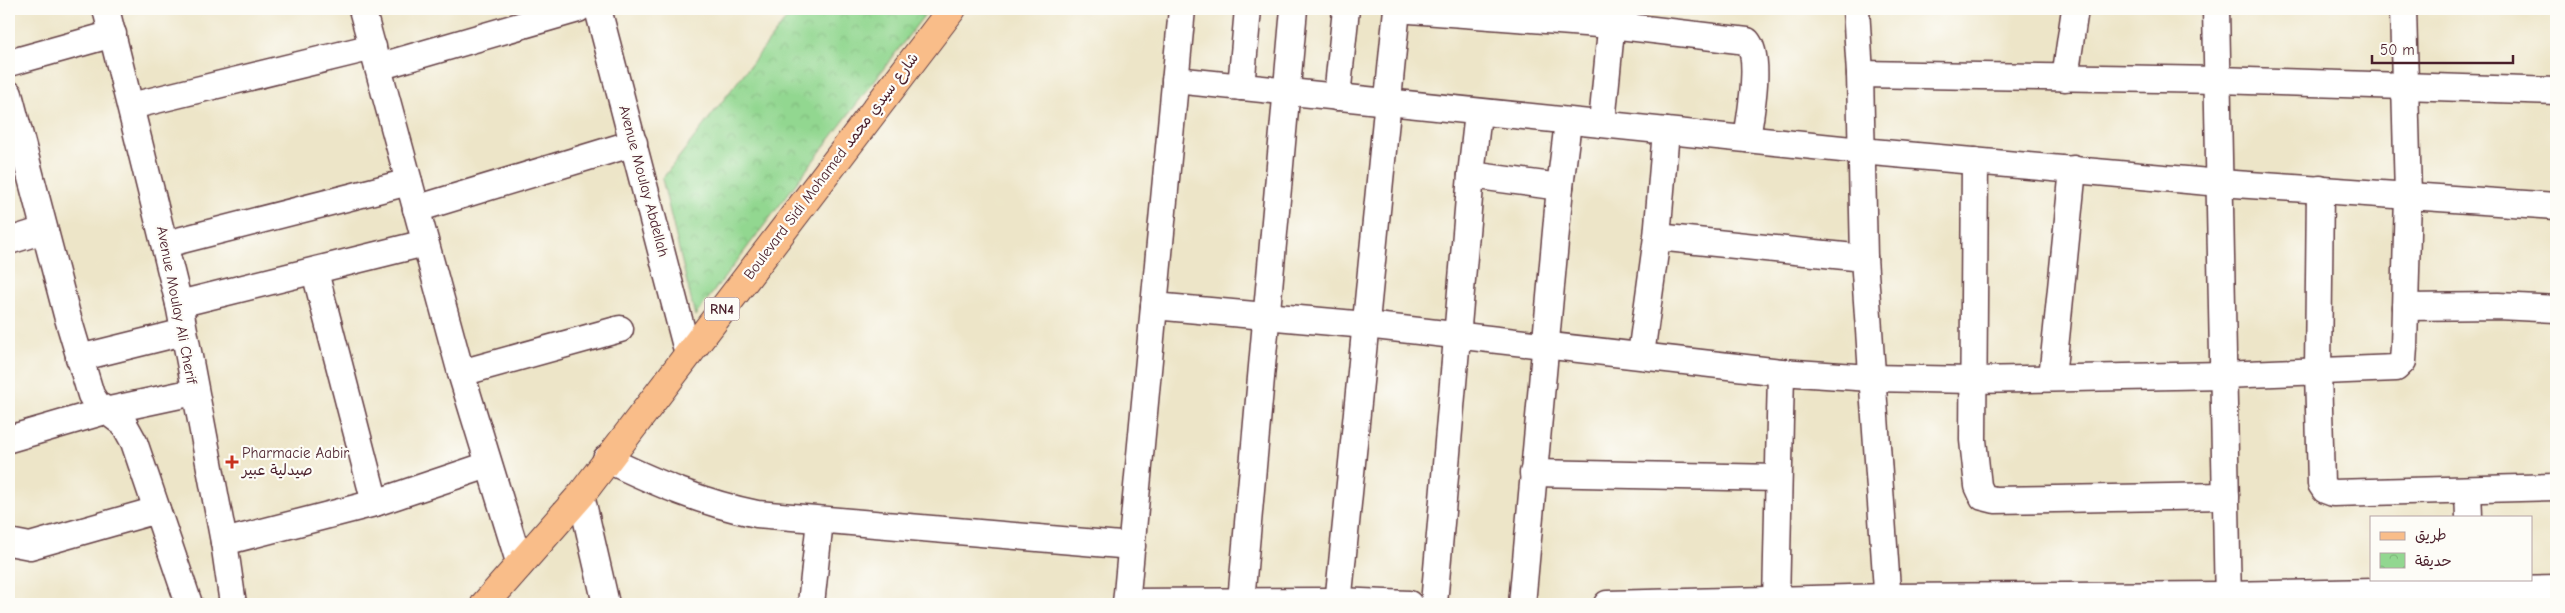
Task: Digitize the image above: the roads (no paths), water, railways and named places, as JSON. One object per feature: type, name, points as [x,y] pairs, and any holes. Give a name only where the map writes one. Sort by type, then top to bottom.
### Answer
[{"type":"main road","name":"Boulevard Sidi Mohamed شارع سيدي محمد","points":[[485,604],[580,495],[952,9]]},
{"type":"street","name":"Avenue Moulay Ali Cherif","points":[[106,9],[166,244],[179,304],[194,392],[224,542],[233,604]]},
{"type":"street","points":[[362,9],[460,373],[520,565]]},
{"type":"street","points":[[131,106],[375,57],[578,9]]},
{"type":"street","name":"Avenue Moulay Abdellah","points":[[598,9],[688,354]]},
{"type":"street","points":[[1182,9],[1126,603],[1241,601],[1409,604]]},
{"type":"street","points":[[1241,87],[1248,9]]},
{"type":"street","points":[[1241,601],[1294,9]]},
{"type":"street","points":[[1337,97],[1346,9]]},
{"type":"street","points":[[1338,603],[1397,9],[1612,17],[1747,41],[1752,47],[1754,55],[1752,101],[1747,139]]},
{"type":"street","points":[[1856,9],[1860,74],[1864,258],[1888,601]]},
{"type":"street","points":[[2065,78],[2075,9]]},
{"type":"street","points":[[2216,9],[2219,80],[2228,600]]},
{"type":"street","points":[[1154,306],[1268,315],[1459,335],[1781,372],[1871,378],[1973,380],[2388,370],[2401,365],[2404,347],[2408,195],[2403,9]]},
{"type":"street","points":[[1602,123],[1612,17]]},
{"type":"street","points":[[9,63],[113,34]]},
{"type":"street","points":[[1860,74],[2219,80],[2556,91]]},
{"type":"street","points":[[1175,80],[1478,113],[1568,122],[1602,123],[1861,151],[2220,183],[2556,206]]},
{"type":"street","points":[[9,94],[44,230],[91,395],[105,411],[120,420],[129,431],[187,604]]},
{"type":"street","points":[[1434,604],[1478,113]]},
{"type":"street","points":[[1522,604],[1560,187],[1568,122]]},
{"type":"street","points":[[1641,356],[1657,237],[1666,131]]},
{"type":"street","points":[[416,209],[634,143]]},
{"type":"street","points":[[1975,161],[1974,464],[1980,494],[1988,500],[2226,496]]},
{"type":"street","points":[[2052,378],[2073,169]]},
{"type":"street","points":[[1471,175],[1560,187]]},
{"type":"street","points":[[166,244],[409,182]]},
{"type":"street","points":[[2320,189],[2318,371],[2321,480],[2325,490],[2354,493],[2556,487]]},
{"type":"street","points":[[9,242],[44,230]]},
{"type":"street","points":[[1657,237],[1864,258]]},
{"type":"street","points":[[179,304],[315,272],[425,243]]},
{"type":"street","points":[[315,272],[375,503]]},
{"type":"street","points":[[2405,307],[2498,306],[2556,308]]},
{"type":"street","points":[[460,373],[620,329]]},
{"type":"street","points":[[79,358],[184,332]]},
{"type":"street","points":[[1776,603],[1781,372]]},
{"type":"street","points":[[9,439],[105,411],[194,392]]},
{"type":"street","points":[[606,460],[708,503],[757,514],[1132,546]]},
{"type":"street","points":[[224,542],[375,503],[488,465]]},
{"type":"street","points":[[1533,473],[1778,478]]},
{"type":"street","points":[[2468,490],[2469,516]]},
{"type":"street","points":[[580,495],[606,604]]},
{"type":"street","points":[[9,542],[30,546],[157,510]]},
{"type":"street","points":[[811,604],[820,520]]},
{"type":"street","points":[[1607,604],[2351,598],[2556,588]]},
{"type":"place","name":"Pharmacie Aabir صيدلية عبير","points":[[232,462]]}]
